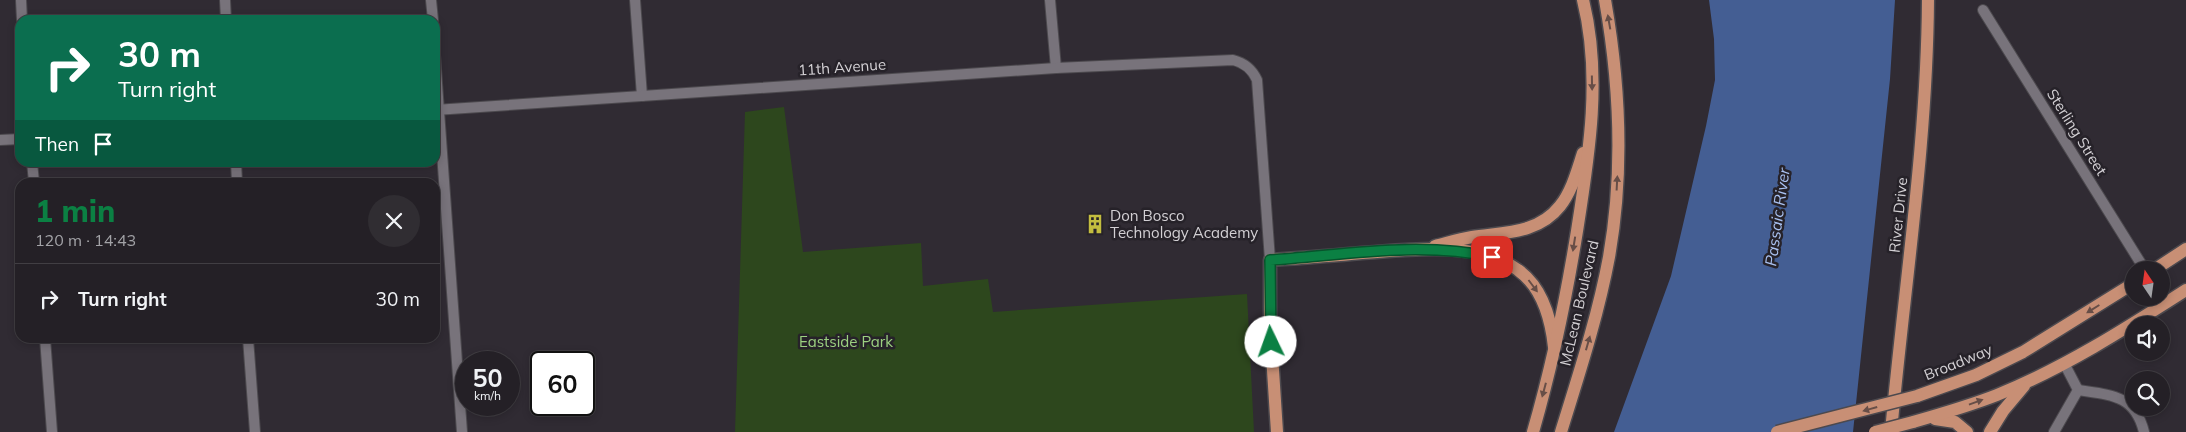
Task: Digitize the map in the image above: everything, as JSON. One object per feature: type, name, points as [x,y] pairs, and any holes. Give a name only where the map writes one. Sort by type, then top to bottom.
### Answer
[{"type":"main road","name":"McLean Boulevard","points":[[1533,432],[1554,347],[1584,188],[1590,129],[1592,64],[1583,0]]},
{"type":"main road","name":"McLean Boulevard","points":[[1561,432],[1596,317],[1609,256],[1614,221],[1618,158],[1618,102],[1611,32],[1605,0]]},
{"type":"main road","name":"River Drive","points":[[1890,432],[1922,143],[1926,89],[1928,0]]},
{"type":"main road","points":[[1425,249],[1471,237],[1520,231],[1535,226],[1549,216],[1560,206],[1570,190],[1590,129]]},
{"type":"main road","points":[[1277,432],[1270,324],[1270,260],[1425,249],[1475,253],[1492,257],[1519,270],[1534,286],[1544,305],[1554,347]]},
{"type":"main road","points":[[2168,261],[2186,249]]},
{"type":"main road","name":"Broadway","points":[[1777,432],[1917,396],[1976,375],[2023,352],[2125,289]]},
{"type":"main road","points":[[2170,297],[2186,290]]},
{"type":"main road","points":[[1876,432],[1996,395],[2035,378],[2064,363],[2154,306]]},
{"type":"main road","points":[[1990,432],[2022,387],[2035,378]]},
{"type":"main road","points":[[1913,422],[1943,419],[1955,422],[1967,432]]},
{"type":"street","points":[[20,0],[22,15]]},
{"type":"street","points":[[225,0],[226,15]]},
{"type":"street","points":[[431,0],[432,15]]},
{"type":"street","points":[[635,0],[642,96]]},
{"type":"street","points":[[1050,0],[1056,68]]},
{"type":"street","name":"Sterling Street","points":[[1983,10],[2138,261]]},
{"type":"street","name":"11th Avenue","points":[[440,110],[1056,68],[1223,59],[1241,62],[1248,67],[1257,80],[1259,88],[1270,260]]},
{"type":"street","points":[[0,140],[15,138]]},
{"type":"street","points":[[440,149],[462,432]]},
{"type":"street","points":[[45,343],[52,432]]},
{"type":"street","points":[[248,343],[255,432]]},
{"type":"street","points":[[2064,363],[2078,390]]},
{"type":"street","points":[[2054,432],[2078,390]]},
{"type":"street","points":[[2078,390],[2110,395],[2130,404],[2142,422],[2144,432]]},
{"type":"green space","name":"Eastside Park","points":[[784,107],[803,252],[921,243],[923,286],[988,279],[993,312],[1247,294],[1254,432],[735,432],[745,112]]},
{"type":"water","name":"Passaic River","points":[[1709,0],[1895,0],[1890,79],[1853,432],[1614,432],[1671,276],[1706,126],[1715,80],[1714,39]]},
{"type":"place","name":"Don Bosco Technology Academy","points":[[1095,224]]},
{"type":"route","points":[[1271,342],[1270,260],[1425,249],[1475,253],[1492,257]]}]
